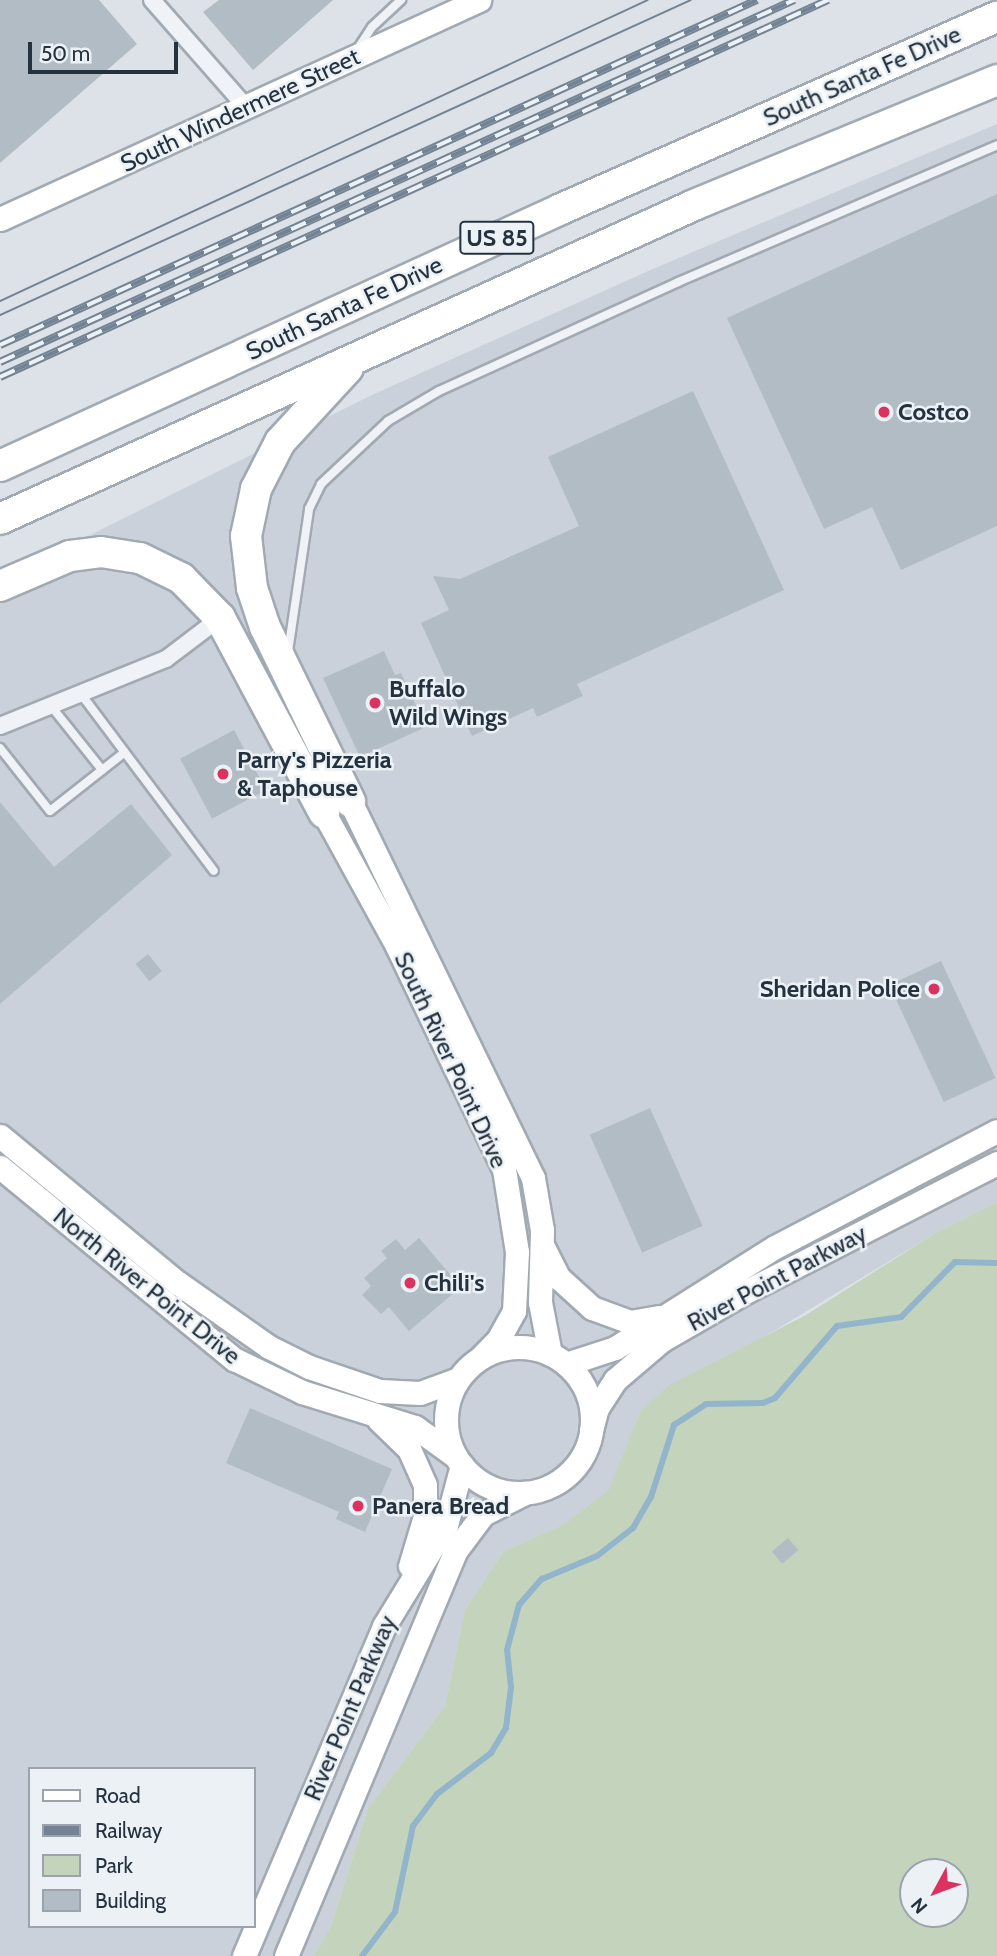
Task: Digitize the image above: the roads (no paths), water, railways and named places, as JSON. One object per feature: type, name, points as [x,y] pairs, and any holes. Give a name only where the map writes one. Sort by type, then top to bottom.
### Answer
[{"type":"highway","name":"South Santa Fe Drive","points":[[0,466],[561,209],[997,17]]},
{"type":"highway","name":"South Santa Fe Drive","points":[[0,519],[694,205],[997,80]]},
{"type":"highway","points":[[337,807],[290,679],[252,588],[246,536],[250,510],[279,442],[365,352]]},
{"type":"highway","points":[[0,586],[70,556],[119,553],[181,578],[220,618],[337,807]]},
{"type":"street","name":"South Windermere Street","points":[[0,219],[480,0]]},
{"type":"street","points":[[158,2],[247,107]]},
{"type":"street","points":[[0,726],[166,659],[220,618]]},
{"type":"street","name":"South River Point Drive","points":[[337,807],[526,1160],[538,1195],[542,1244],[540,1302],[558,1359]]},
{"type":"street","name":"South River Point Drive","points":[[337,807],[397,946],[504,1169],[515,1225],[516,1289],[507,1326],[482,1356]]},
{"type":"street","name":"River Point Parkway","points":[[558,1359],[615,1348],[775,1247],[997,1131]]},
{"type":"street","name":"North River Point Drive","points":[[0,1136],[178,1283],[268,1347],[309,1367],[380,1391],[420,1393],[458,1379]]},
{"type":"street","name":"River Point Parkway","points":[[591,1430],[597,1408],[615,1380],[662,1340],[747,1291],[997,1163]]},
{"type":"street","name":"North River Point Drive","points":[[0,1167],[234,1359],[302,1392],[431,1435],[458,1461]]},
{"type":"street","points":[[542,1244],[559,1278],[592,1308],[630,1322],[668,1315]]},
{"type":"street","points":[[516,1346],[558,1359],[587,1392],[591,1430],[573,1469],[555,1483],[525,1493],[491,1487],[458,1461],[446,1419],[458,1379],[482,1356],[516,1346]]},
{"type":"street","points":[[364,1412],[405,1443],[425,1485],[421,1533],[395,1605]]},
{"type":"street","name":"River Point Parkway","points":[[244,1956],[395,1605],[446,1525],[458,1461]]},
{"type":"street","name":"River Point Parkway","points":[[286,1956],[456,1550],[483,1514],[525,1493]]},
{"type":"lane","points":[[352,58],[372,27],[401,0]]},
{"type":"lane","points":[[290,679],[288,648],[305,520],[321,484],[339,464],[388,421],[421,399],[730,258],[997,145]]},
{"type":"lane","points":[[81,694],[214,871]]},
{"type":"lane","points":[[51,706],[102,770]]},
{"type":"lane","points":[[0,748],[50,811],[125,752]]},
{"type":"waterway","points":[[362,1956],[395,1912],[413,1826],[437,1794],[491,1753],[506,1728],[511,1687],[507,1650],[519,1605],[542,1579],[597,1556],[633,1528],[651,1497],[674,1425],[706,1404],[763,1403],[775,1398],[837,1326],[901,1317],[955,1262],[997,1263]]},
{"type":"tram line","points":[[0,301],[648,0]]},
{"type":"tram line","points":[[0,315],[691,0]]},
{"type":"railway","points":[[0,345],[757,0]]},
{"type":"railway","points":[[0,362],[794,0]]},
{"type":"railway","points":[[0,377],[828,0]]},
{"type":"place","name":"Costco","points":[[884,412]]},
{"type":"place","name":"Buffalo Wild Wings","points":[[375,703]]},
{"type":"place","name":"Parry's Pizzeria & Taphouse","points":[[223,774]]},
{"type":"place","name":"Sheridan Police","points":[[934,989]]},
{"type":"place","name":"Chili's","points":[[410,1283]]},
{"type":"place","name":"Panera Bread","points":[[358,1506]]}]
